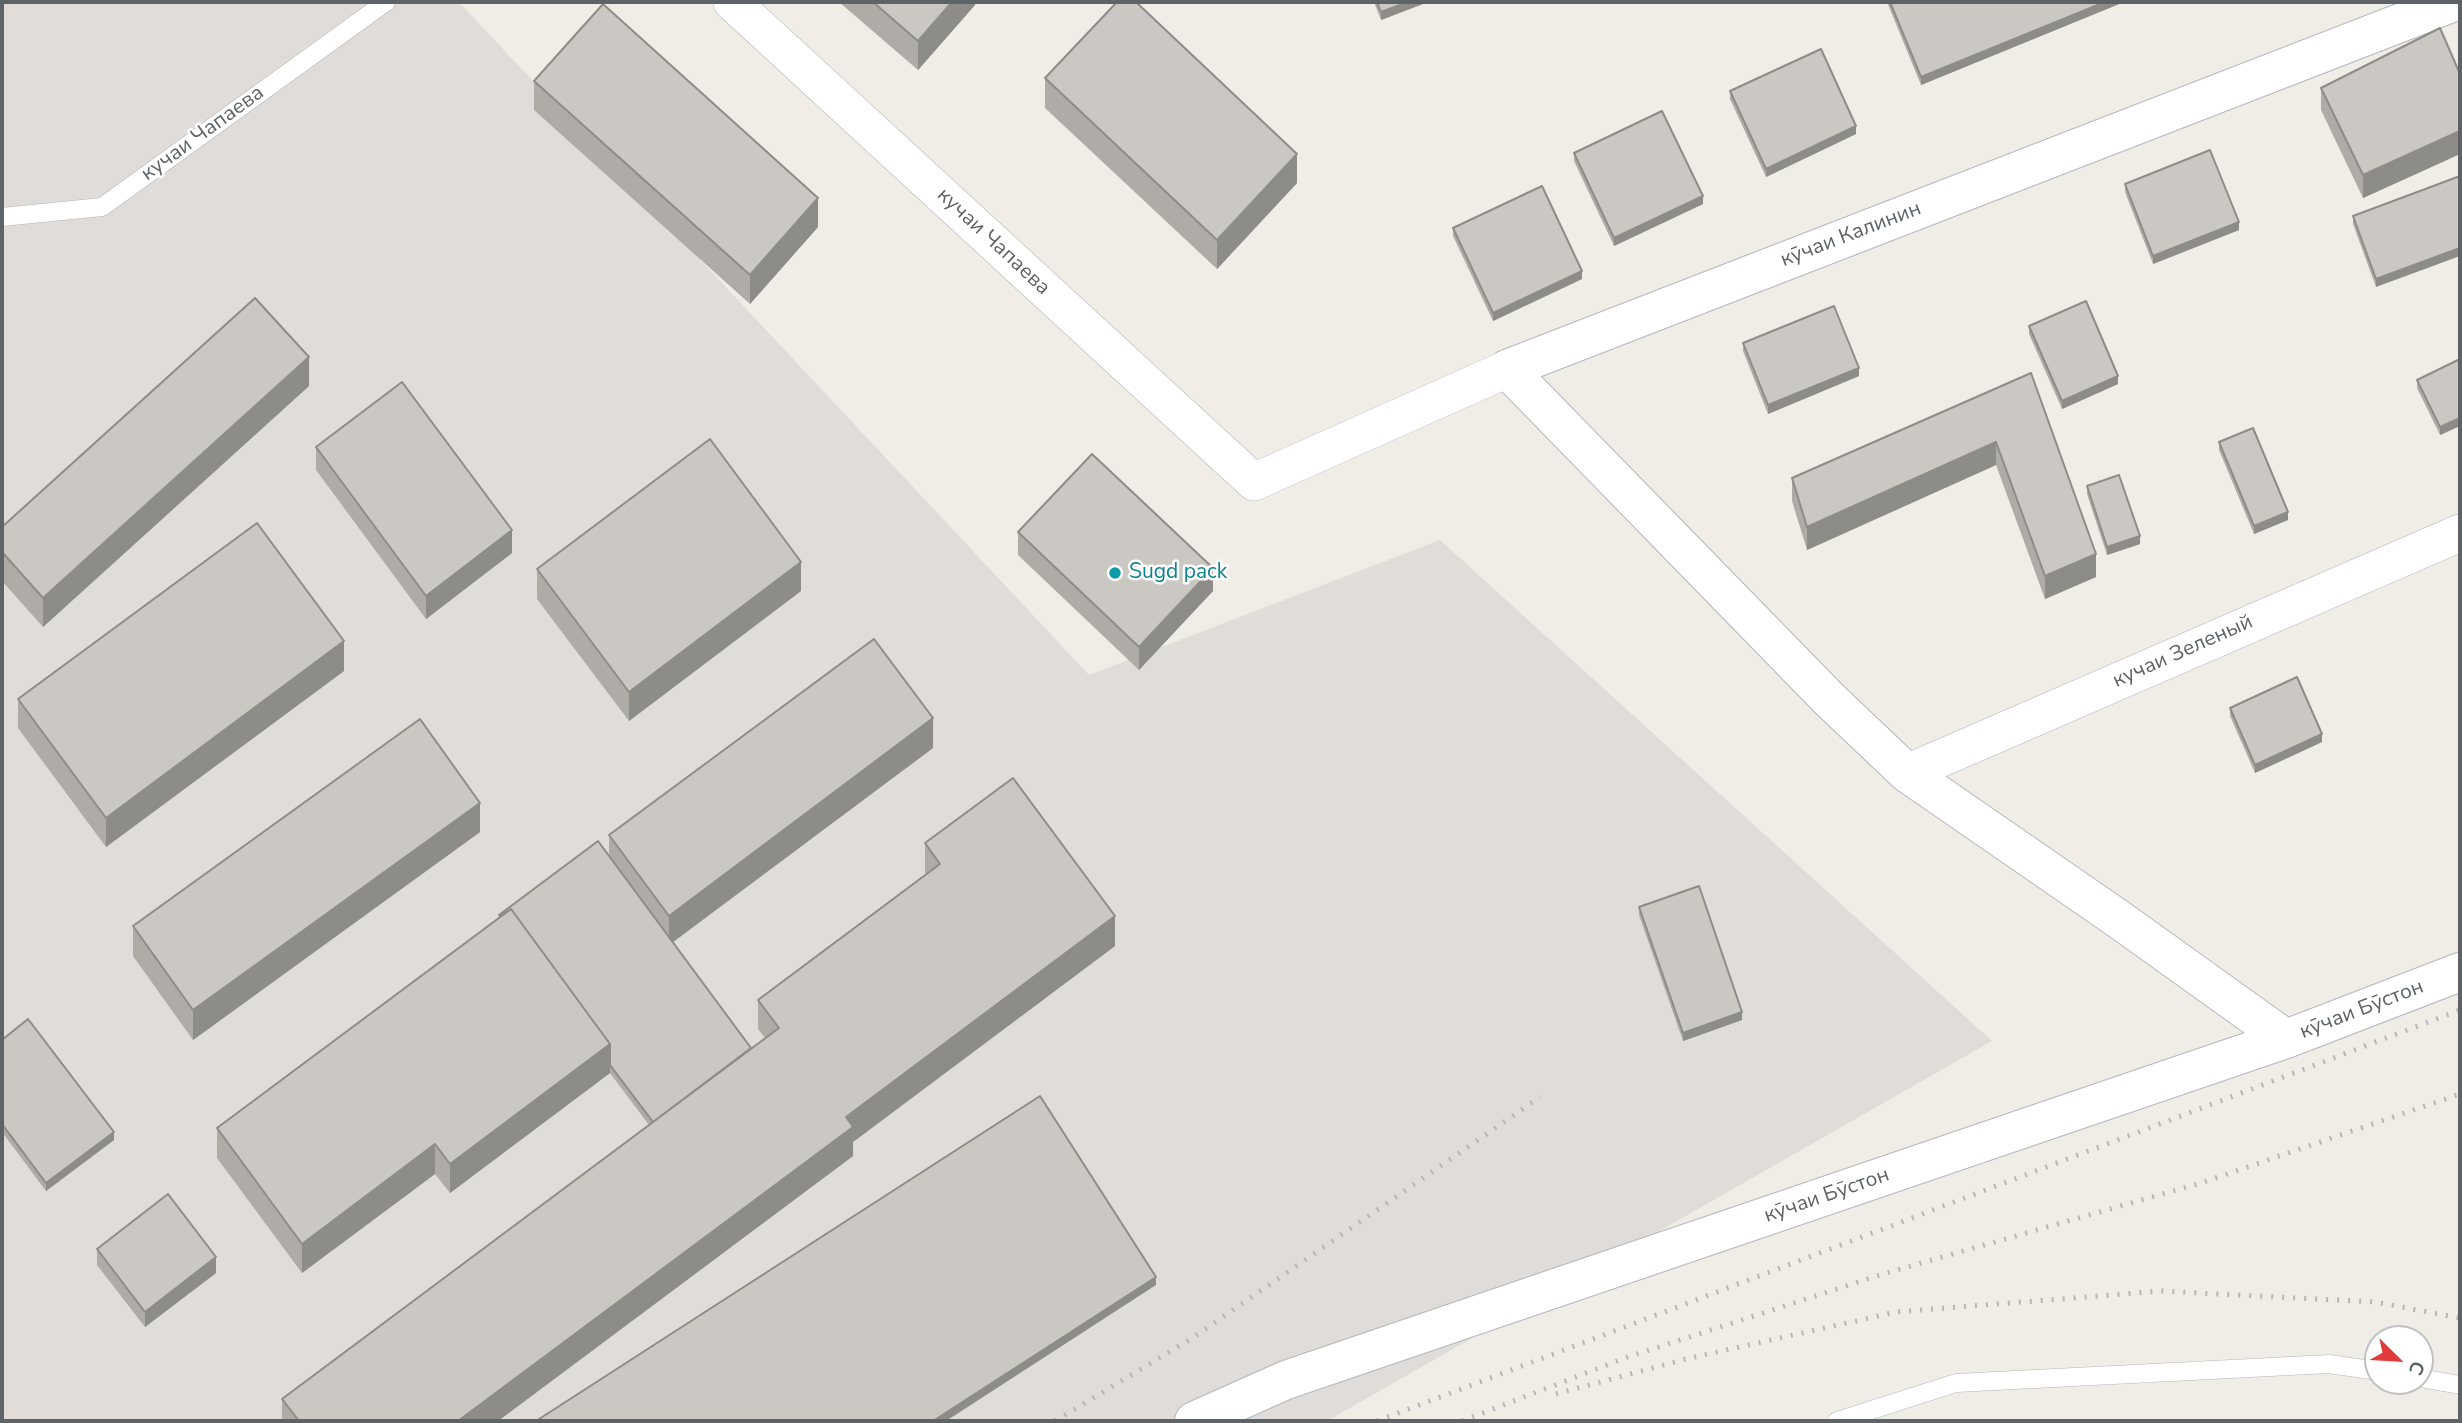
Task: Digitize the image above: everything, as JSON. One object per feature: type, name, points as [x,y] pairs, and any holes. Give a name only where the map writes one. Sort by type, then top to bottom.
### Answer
[{"type":"street","name":"кучаи Чапаева","points":[[732,2],[1254,482]]},
{"type":"street","name":"кӯчаи Калинин","points":[[1254,482],[1507,369],[2454,2]]},
{"type":"street","points":[[1507,369],[1829,699],[1907,773],[2286,1039]]},
{"type":"street","name":"кучаи Зеленый","points":[[1907,773],[2460,533]]},
{"type":"street","name":"кӯчаи Бӯстон","points":[[1194,1421],[1286,1380],[2286,1039],[2460,972]]},
{"type":"lane","name":"кучаи Чапаева","points":[[2,217],[102,207],[386,2]]},
{"type":"lane","points":[[1837,1421],[1956,1383],[2329,1364],[2364,1369]]},
{"type":"lane","points":[[2434,1380],[2460,1384]]},
{"type":"shaded area","points":[[2,2],[459,2],[1089,675],[1440,540],[1992,1041],[1327,1421],[2,1421]]},
{"type":"building","points":[[873,2],[952,2],[918,41]]},
{"type":"building","points":[[1117,2],[1136,2],[1297,154],[1217,240],[1045,78]]},
{"type":"building","points":[[1377,2],[1408,2],[1381,12]]},
{"type":"building","points":[[1890,2],[2105,2],[1921,77]]},
{"type":"building","points":[[603,4],[818,198],[750,275],[534,81]]},
{"type":"building","points":[[2440,28],[2460,74],[2460,131],[2363,175],[2321,88]]},
{"type":"building","points":[[1821,49],[1856,126],[1766,169],[1730,91]]},
{"type":"building","points":[[1662,111],[1703,196],[1614,238],[1574,153]]},
{"type":"building","points":[[2210,150],[2239,222],[2153,256],[2125,184]]},
{"type":"building","points":[[2460,176],[2460,248],[2376,279],[2353,216]]},
{"type":"building","points":[[1542,186],[1582,271],[1493,313],[1453,228]]},
{"type":"building","points":[[255,298],[309,357],[43,598],[2,552],[2,527]]},
{"type":"building","points":[[2086,301],[2118,376],[2062,401],[2029,326]]},
{"type":"building","points":[[1834,306],[1859,368],[1768,405],[1743,343]]},
{"type":"building","points":[[2460,359],[2460,418],[2440,427],[2417,380]]},
{"type":"building","points":[[2031,373],[2096,554],[2045,576],[1996,442],[1807,527],[1792,478]]},
{"type":"building","points":[[402,382],[512,530],[426,596],[316,447]]},
{"type":"building","points":[[2253,428],[2288,512],[2254,526],[2219,442]]},
{"type":"building","points":[[710,439],[801,562],[629,692],[537,569]]},
{"type":"building","name":"Sugd pack","points":[[1092,454],[1213,568],[1139,647],[1018,532]]},
{"type":"building","points":[[2119,475],[2140,536],[2107,547],[2087,486]]},
{"type":"building","points":[[257,523],[344,641],[106,818],[18,699]]},
{"type":"building","points":[[874,639],[933,718],[669,916],[609,835]]},
{"type":"building","points":[[2297,677],[2322,734],[2255,765],[2230,708]]},
{"type":"building","points":[[420,719],[480,803],[193,1010],[133,926]]},
{"type":"building","points":[[1013,778],[1115,916],[846,1117],[853,1127],[458,1421],[299,1421],[282,1399],[779,1028],[758,1000],[940,864],[925,843]]},
{"type":"building","points":[[598,841],[751,1048],[653,1122],[610,1065],[610,1044],[511,909],[499,915]]},
{"type":"building","points":[[1699,886],[1742,1012],[1683,1033],[1639,907]]},
{"type":"building","points":[[511,909],[610,1044],[450,1164],[435,1144],[302,1244],[217,1128]]},
{"type":"building","points":[[28,1019],[114,1132],[46,1183],[2,1124],[2,1040]]},
{"type":"building","points":[[1040,1096],[1156,1277],[933,1421],[536,1421]]},
{"type":"building","points":[[168,1194],[216,1257],[145,1312],[97,1249]]},
{"type":"railway","points":[[1377,1421],[2460,1010]]},
{"type":"railway","points":[[1462,1421],[1625,1358],[1883,1274],[2201,1183],[2460,1094]]},
{"type":"railway","points":[[1055,1421],[1194,1337],[1540,1097]]},
{"type":"railway","points":[[1556,1394],[1686,1359],[1896,1312],[2161,1291],[2375,1302],[2460,1318]]},
{"type":"place","name":"Sugd pack","points":[[1115,573]]}]
